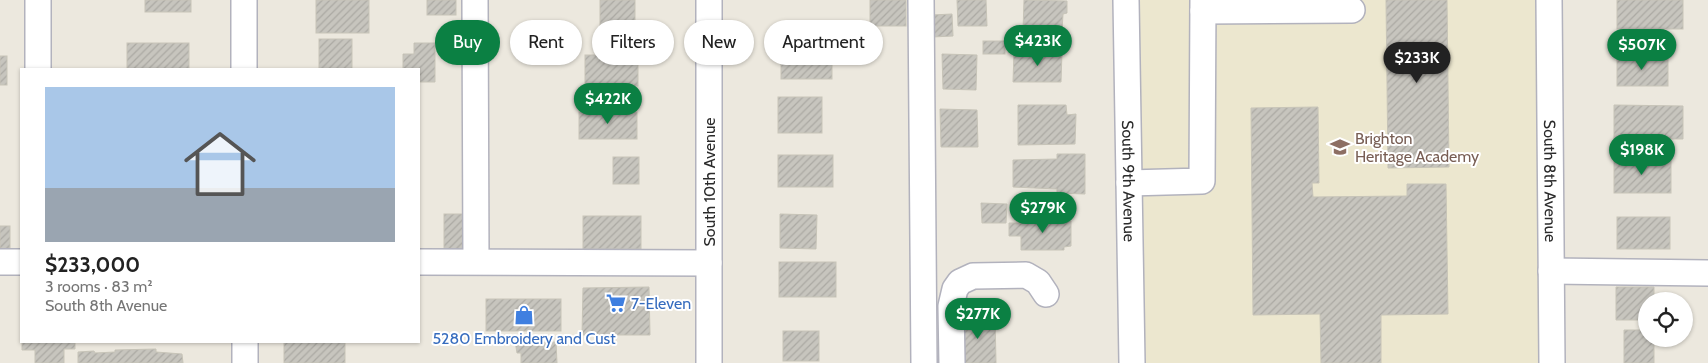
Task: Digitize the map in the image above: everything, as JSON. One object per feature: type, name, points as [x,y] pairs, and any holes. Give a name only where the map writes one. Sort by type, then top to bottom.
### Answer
[{"type":"street","points":[[38,0],[38,68]]},
{"type":"street","points":[[244,0],[244,68]]},
{"type":"street","points":[[475,0],[476,261]]},
{"type":"street","name":"South 10th Avenue","points":[[709,0],[709,363]]},
{"type":"street","points":[[921,0],[924,363]]},
{"type":"street","name":"South 9th Avenue","points":[[1126,0],[1132,363]]},
{"type":"street","name":"South 8th Avenue","points":[[1549,0],[1552,363]]},
{"type":"street","points":[[1129,183],[1202,181],[1203,6],[1352,10]]},
{"type":"street","points":[[0,262],[20,262]]},
{"type":"street","points":[[420,262],[709,263]]},
{"type":"street","points":[[1550,271],[1708,273]]},
{"type":"street","points":[[952,363],[951,306],[955,289],[960,282],[973,276],[1026,275],[1038,282],[1046,294]]},
{"type":"street","points":[[245,343],[245,363]]},
{"type":"shaded area","name":"Brighton Heritage Academy","points":[[1126,0],[1550,0],[1553,363],[1132,363]]},
{"type":"building","points":[[145,0],[191,0],[191,12],[145,12]]},
{"type":"building","points":[[316,0],[369,0],[369,33],[316,33]]},
{"type":"building","points":[[427,0],[456,0],[456,15],[427,15]]},
{"type":"building","points":[[600,0],[635,0],[635,20],[600,20]]},
{"type":"building","points":[[870,0],[906,0],[906,26],[883,26],[883,20],[870,20]]},
{"type":"building","points":[[957,0],[986,0],[987,26],[958,26]]},
{"type":"building","points":[[1024,0],[1067,1],[1067,13],[1063,14],[1062,31],[1023,31]]},
{"type":"building","points":[[1386,0],[1447,0],[1449,167],[1388,168]]},
{"type":"building","points":[[1617,0],[1683,0],[1683,29],[1617,29]]},
{"type":"building","points":[[952,14],[953,36],[932,37],[932,15]]},
{"type":"building","points":[[319,39],[352,39],[352,68],[319,68]]},
{"type":"building","points":[[983,41],[1005,41],[1005,54],[983,54]]},
{"type":"building","points":[[127,43],[189,43],[189,68],[127,68]]},
{"type":"building","points":[[414,43],[435,43],[435,82],[420,82],[420,68],[403,68],[403,54],[414,54]]},
{"type":"building","points":[[1014,52],[1062,52],[1061,82],[1013,82]]},
{"type":"building","points":[[942,54],[977,55],[976,90],[943,89]]},
{"type":"building","points":[[585,55],[592,55],[592,65],[638,65],[638,86],[585,86]]},
{"type":"building","points":[[0,56],[7,56],[7,85],[0,85]]},
{"type":"building","points":[[1617,56],[1668,56],[1668,86],[1617,86]]},
{"type":"building","points":[[781,65],[832,65],[832,79],[781,79]]},
{"type":"building","points":[[778,97],[822,97],[822,133],[778,133]]},
{"type":"building","points":[[1018,105],[1066,105],[1067,115],[1076,114],[1075,144],[1018,145]]},
{"type":"building","points":[[1614,105],[1683,106],[1683,139],[1614,139]]},
{"type":"building","points":[[1318,107],[1319,183],[1312,183],[1313,197],[1407,196],[1407,184],[1446,184],[1448,314],[1381,315],[1381,363],[1321,363],[1320,314],[1253,315],[1251,108]]},
{"type":"building","points":[[940,109],[977,110],[978,147],[941,147]]},
{"type":"building","points":[[579,112],[637,112],[637,139],[579,139]]},
{"type":"building","points":[[1057,154],[1085,154],[1085,194],[1057,193],[1057,189],[1013,187],[1013,160],[1057,159]]},
{"type":"building","points":[[778,155],[833,155],[833,187],[778,187]]},
{"type":"building","points":[[613,157],[639,157],[639,184],[613,184]]},
{"type":"building","points":[[1614,160],[1671,160],[1671,193],[1614,193]]},
{"type":"building","points":[[981,203],[1007,204],[1006,223],[982,223]]},
{"type":"building","points":[[444,214],[466,214],[466,254],[444,254]]},
{"type":"building","points":[[780,214],[817,215],[816,249],[780,248]]},
{"type":"building","points":[[583,216],[641,216],[641,249],[583,249]]},
{"type":"building","points":[[1617,217],[1670,217],[1670,249],[1617,249]]},
{"type":"building","points":[[1022,218],[1064,218],[1065,221],[1071,221],[1071,246],[1064,247],[1064,250],[1021,250],[1021,236],[1009,236],[1009,223],[1022,223]]},
{"type":"building","points":[[0,226],[10,226],[10,250],[0,250]]},
{"type":"building","points":[[779,262],[836,262],[836,297],[779,297]]},
{"type":"building","name":"7-Eleven","points":[[649,287],[650,335],[582,335],[583,288]]},
{"type":"building","points":[[1616,287],[1654,287],[1654,292],[1638,292],[1638,320],[1616,320]]},
{"type":"building","name":"5280 Embroidery and Cust","points":[[486,299],[561,299],[561,331],[486,331]]},
{"type":"building","points":[[987,299],[987,311],[975,311],[975,300]]},
{"type":"building","points":[[960,316],[995,316],[996,363],[961,363]]},
{"type":"building","points":[[1624,330],[1638,330],[1638,347],[1654,347],[1654,363],[1624,363]]},
{"type":"building","points":[[783,331],[819,331],[819,361],[783,361]]},
{"type":"building","points":[[515,341],[523,341],[523,343],[556,342],[557,363],[521,363],[521,353],[517,353]]},
{"type":"building","points":[[22,343],[75,343],[75,349],[64,349],[64,363],[35,363],[35,350],[22,350]]},
{"type":"building","points":[[284,343],[345,343],[345,363],[284,363]]},
{"type":"building","points":[[156,349],[156,352],[182,354],[183,363],[78,363],[78,352],[94,351],[95,353],[115,352],[115,350]]},
{"type":"place","name":"Brighton Heritage Academy","points":[[1340,147]]},
{"type":"place","name":"7-Eleven","points":[[616,303]]},
{"type":"place","name":"5280 Embroidery and Cust","points":[[524,315]]}]
